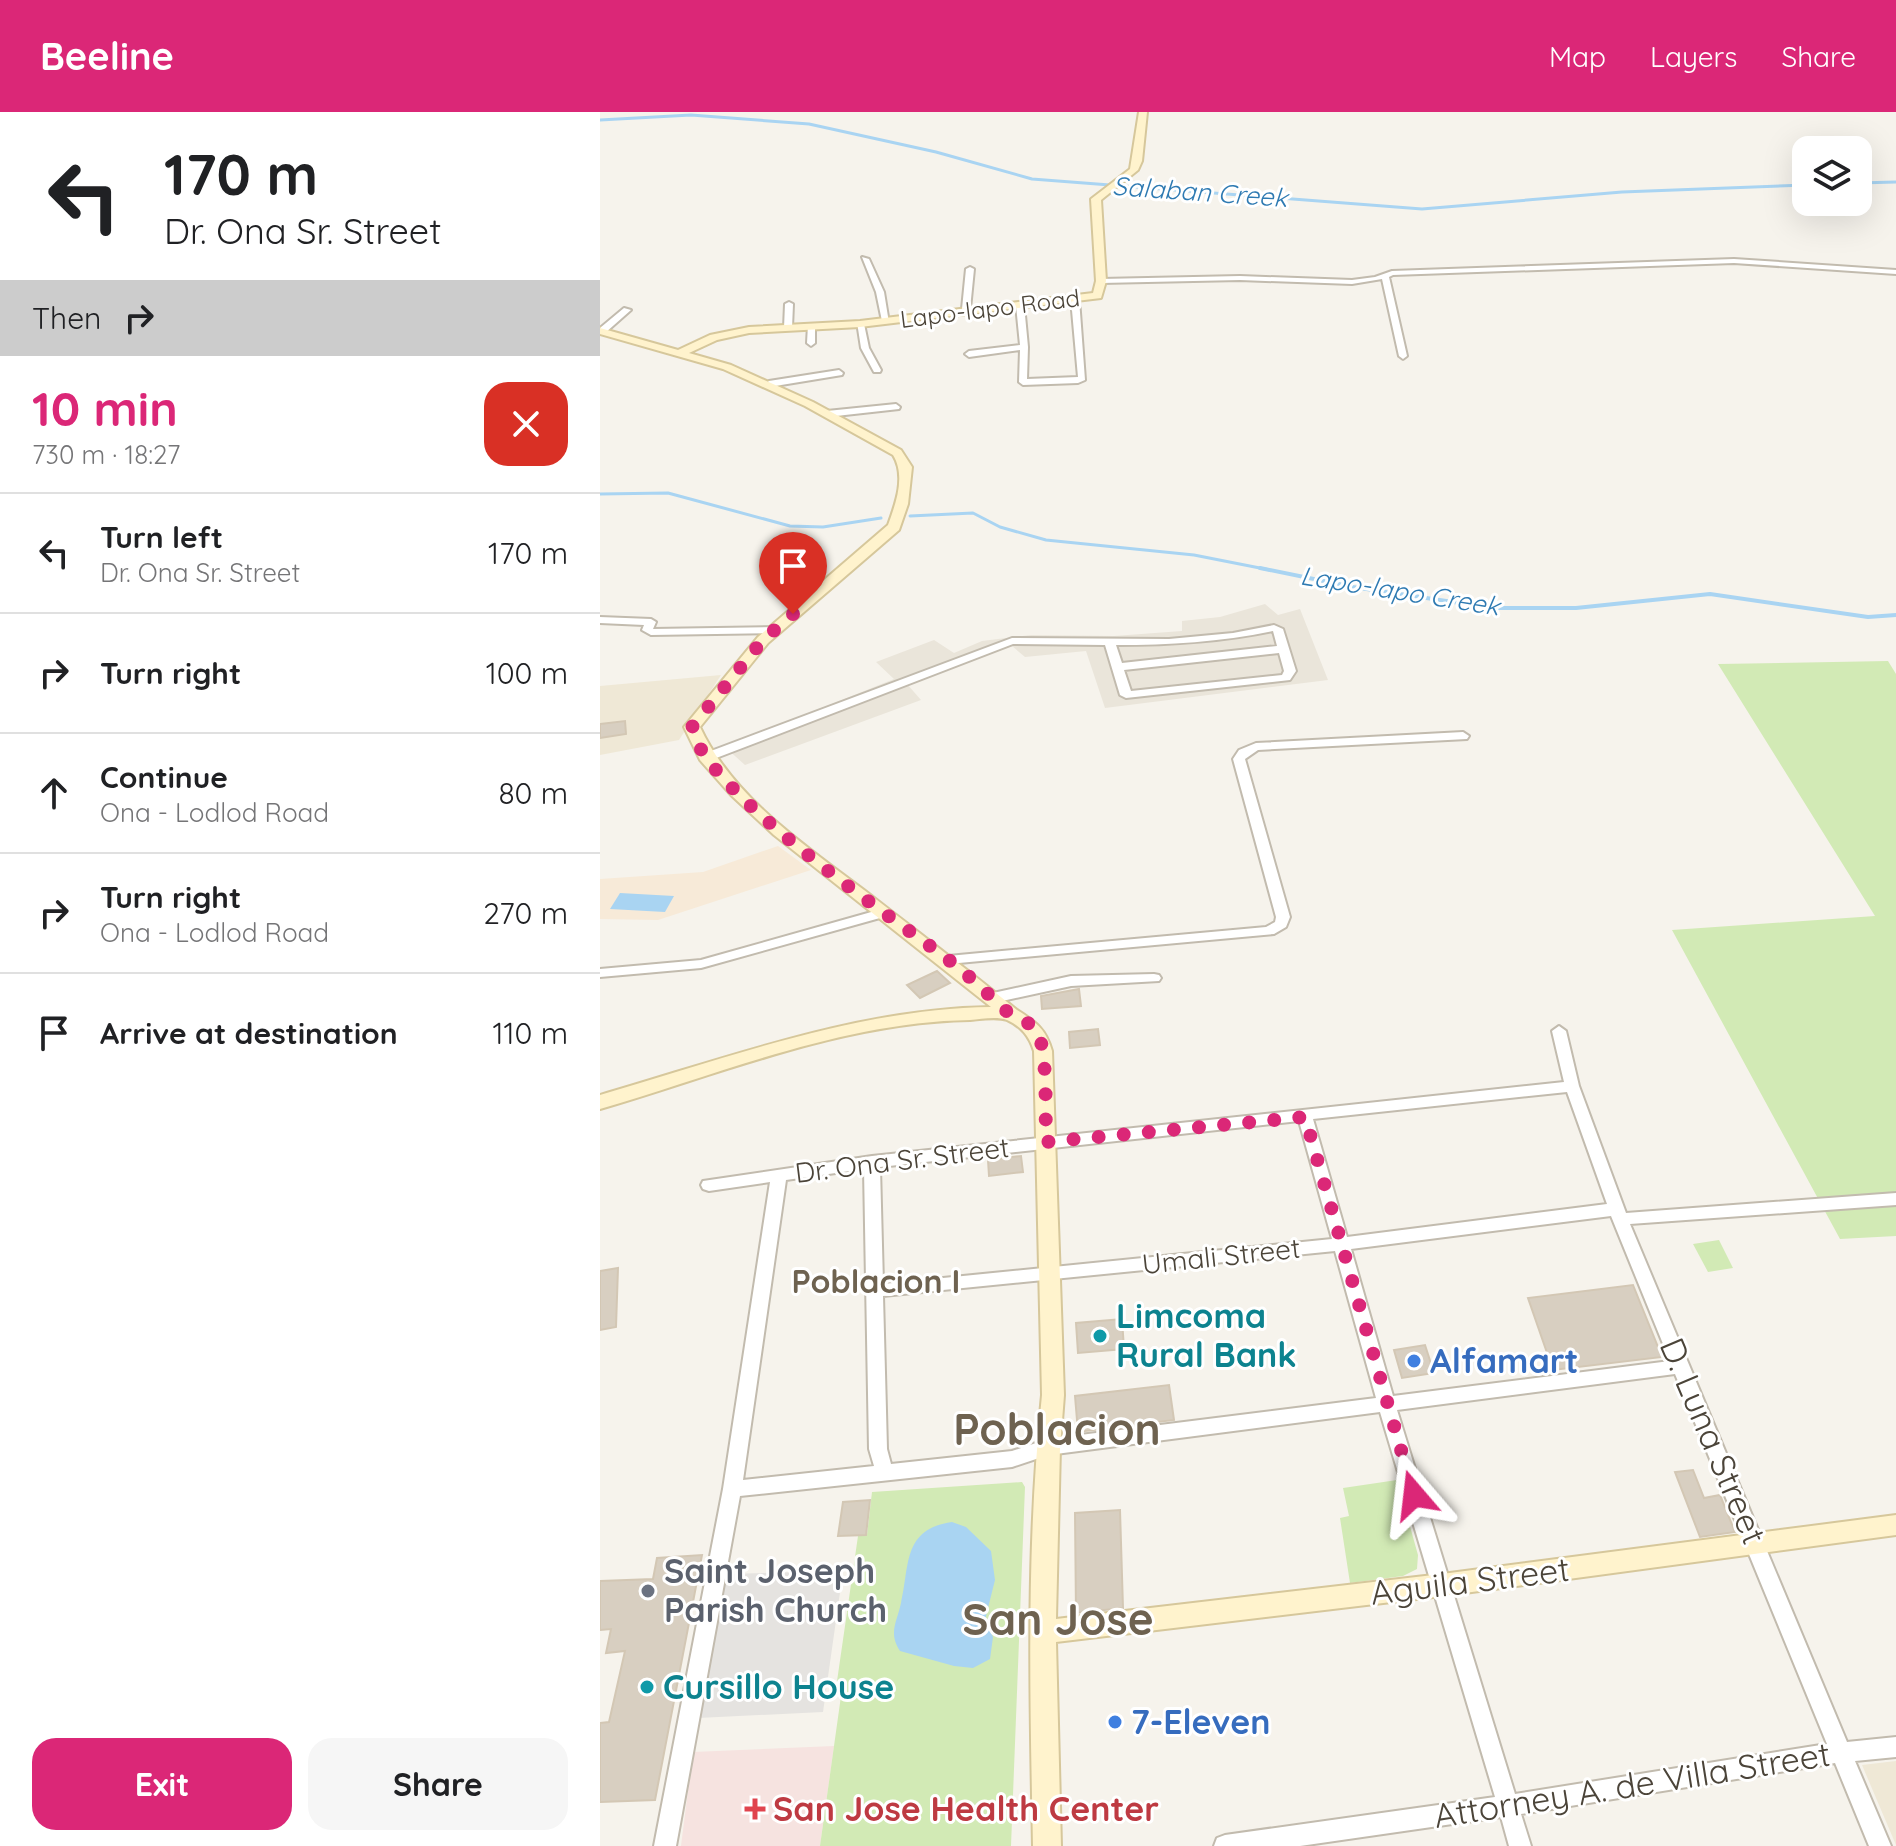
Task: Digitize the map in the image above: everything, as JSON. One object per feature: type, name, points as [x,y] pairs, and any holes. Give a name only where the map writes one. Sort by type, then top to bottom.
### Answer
[{"type":"main road","name":"Lapo-lapo Road","points":[[682,352],[727,333],[860,324],[966,309],[1097,296],[1101,281],[1095,204],[1102,193],[1126,178],[1138,161],[1143,112]]},
{"type":"main road","points":[[601,331],[682,352],[769,384],[827,414],[904,462],[902,504],[894,527],[763,640],[725,682],[692,727],[693,735],[719,775],[759,814],[882,913],[948,960],[1001,1006],[1031,1024],[1039,1035],[1043,1051],[1053,1395],[1048,1447],[1043,1632],[1047,1846]]},
{"type":"main road","points":[[600,1102],[795,1044],[1001,1006]]},
{"type":"main road","name":"Aguila Street","points":[[1043,1632],[1442,1585],[1896,1525]]},
{"type":"street","points":[[865,259],[880,292],[886,321]]},
{"type":"street","points":[[1101,281],[1240,278],[1352,282],[1385,274],[1734,261],[1896,272]]},
{"type":"street","points":[[966,309],[970,269]]},
{"type":"street","points":[[1385,274],[1403,356]]},
{"type":"street","points":[[1020,305],[1024,347],[1022,386],[1082,378],[1075,299]]},
{"type":"street","points":[[788,328],[789,304]]},
{"type":"street","points":[[601,331],[627,310]]},
{"type":"street","points":[[860,324],[865,348],[877,370]]},
{"type":"street","points":[[811,327],[811,343]]},
{"type":"street","points":[[969,354],[1024,347]]},
{"type":"street","points":[[769,384],[839,373]]},
{"type":"street","points":[[827,414],[896,407]]},
{"type":"street","points":[[600,620],[651,622],[647,630],[651,632],[777,630]]},
{"type":"street","points":[[707,757],[1012,641],[1110,643],[1202,639],[1233,636],[1268,627],[1278,629],[1290,671],[1286,678],[1126,695],[1110,643]]},
{"type":"street","points":[[1117,667],[1284,649]]},
{"type":"street","points":[[948,960],[1269,931],[1281,924],[1283,917],[1239,759],[1243,753],[1256,747],[1463,736]]},
{"type":"street","points":[[600,973],[701,964],[882,913]]},
{"type":"street","points":[[1001,1006],[1071,981],[1154,978]]},
{"type":"street","name":"D. Luna Street","points":[[1559,1031],[1572,1086],[1618,1214],[1880,1846]]},
{"type":"street","name":"Dr. Ona Sr. Street","points":[[709,1185],[870,1162],[1572,1086]]},
{"type":"street","points":[[1305,1117],[1387,1405],[1520,1846]]},
{"type":"street","points":[[870,1162],[878,1449],[884,1471]]},
{"type":"street","points":[[665,1846],[732,1489],[779,1175]]},
{"type":"street","name":"Umali Street","points":[[873,1291],[1618,1214],[1896,1199]]},
{"type":"street","points":[[732,1489],[1021,1457],[1048,1447],[1682,1366]]},
{"type":"street","name":"Attorney A. de Villa Street","points":[[1225,1846],[1508,1806],[1841,1752],[1896,1747]]},
{"type":"shaded area","points":[[1265,604],[1278,615],[1300,609],[1328,680],[1105,708],[1086,651],[1025,657],[1012,646],[907,684],[921,700],[745,765],[725,747],[894,679],[876,662],[934,640],[954,653],[982,641],[1031,635],[1114,636],[1182,631],[1182,621],[1220,617]]},
{"type":"shaded area","points":[[721,675],[679,740],[600,755],[600,686]]},
{"type":"shaded area","points":[[778,846],[811,870],[658,920],[600,919],[600,879],[703,872]]},
{"type":"shaded area","points":[[843,1571],[823,1712],[698,1718],[726,1574]]},
{"type":"shaded area","name":"San Jose Health Center","points":[[834,1746],[820,1846],[681,1846],[693,1752]]},
{"type":"shaded area","points":[[1896,1761],[1896,1845],[1862,1765]]},
{"type":"green space","points":[[1888,661],[1896,674],[1896,1236],[1840,1239],[1672,930],[1875,916],[1718,664]]},
{"type":"green space","points":[[1719,1240],[1733,1268],[1708,1272],[1693,1244]]},
{"type":"green space","points":[[1397,1480],[1418,1555],[1417,1569],[1403,1576],[1350,1583],[1340,1518],[1349,1516],[1343,1488]]},
{"type":"green space","points":[[1022,1482],[1025,1487],[1011,1846],[820,1846],[841,1696],[835,1695],[858,1536],[867,1535],[872,1492]]},
{"type":"water","points":[[620,893],[674,896],[665,912],[610,909]]},
{"type":"water","points":[[952,1522],[966,1527],[991,1551],[995,1580],[985,1620],[993,1637],[990,1659],[973,1668],[900,1651],[895,1639],[894,1627],[911,1551],[924,1532]]},
{"type":"building","points":[[625,721],[626,734],[600,738],[600,724]]},
{"type":"building","points":[[937,971],[950,983],[920,998],[907,985]]},
{"type":"building","points":[[1079,989],[1081,1006],[1042,1009],[1041,996]]},
{"type":"building","points":[[1098,1029],[1100,1045],[1070,1048],[1069,1032]]},
{"type":"building","points":[[1021,1156],[1023,1172],[989,1176],[988,1160]]},
{"type":"building","points":[[618,1268],[616,1327],[600,1330],[600,1271]]},
{"type":"building","points":[[1633,1285],[1662,1357],[1553,1370],[1528,1298]]},
{"type":"building","name":"Limcoma Rural Bank","points":[[1122,1319],[1124,1349],[1078,1353],[1076,1323]]},
{"type":"building","name":"Alfamart","points":[[1425,1345],[1434,1373],[1402,1378],[1394,1350]]},
{"type":"building","points":[[1169,1385],[1174,1420],[1078,1432],[1075,1396]]},
{"type":"building","points":[[1693,1470],[1704,1498],[1720,1495],[1735,1532],[1700,1537],[1675,1472]]},
{"type":"building","points":[[870,1500],[866,1535],[838,1536],[843,1502]]},
{"type":"building","points":[[1120,1510],[1123,1608],[1076,1613],[1075,1513]]},
{"type":"building","name":"Cursillo House","points":[[702,1555],[655,1800],[600,1802],[600,1723],[609,1722],[625,1651],[606,1653],[611,1629],[600,1630],[600,1581],[653,1579],[657,1558]]},
{"type":"waterway","name":"Salaban Creek","points":[[600,120],[691,115],[809,124],[936,152],[1032,179],[1422,209],[1622,192],[1792,186]]},
{"type":"waterway","name":"Salaban Creek","points":[[1872,183],[1896,182]]},
{"type":"waterway","name":"Lapo-lapo Creek","points":[[600,494],[668,493],[790,526],[823,527],[881,518]]},
{"type":"waterway","name":"Lapo-lapo Creek","points":[[910,516],[973,513],[1000,527],[1046,540],[1194,555],[1264,569]]},
{"type":"waterway","name":"Lapo-lapo Creek","points":[[1264,569],[1270,570]]},
{"type":"waterway","name":"Lapo-lapo Creek","points":[[1264,569],[1353,587],[1493,608],[1576,608],[1710,594],[1868,617],[1896,615]]},
{"type":"place","name":"Limcoma Rural Bank","points":[[1100,1336]]},
{"type":"place","name":"Alfamart","points":[[1414,1361]]},
{"type":"place","name":"Saint Joseph Parish Church","points":[[648,1591]]},
{"type":"place","name":"Cursillo House","points":[[647,1687]]},
{"type":"place","name":"7-Eleven","points":[[1115,1722]]},
{"type":"place","name":"San Jose Health Center","points":[[755,1809]]},
{"type":"district","name":"Poblacion I","points":[[876,1282]]},
{"type":"district","name":"Poblacion","points":[[1057,1430]]},
{"type":"district","name":"San Jose","points":[[1058,1620]]},
{"type":"route","points":[[793,614],[763,640],[725,682],[692,727],[693,735],[719,775],[789,839],[882,913],[948,960],[1008,1013],[1031,1024],[1039,1035],[1043,1051],[1046,1142],[1305,1117],[1414,1495]]}]
